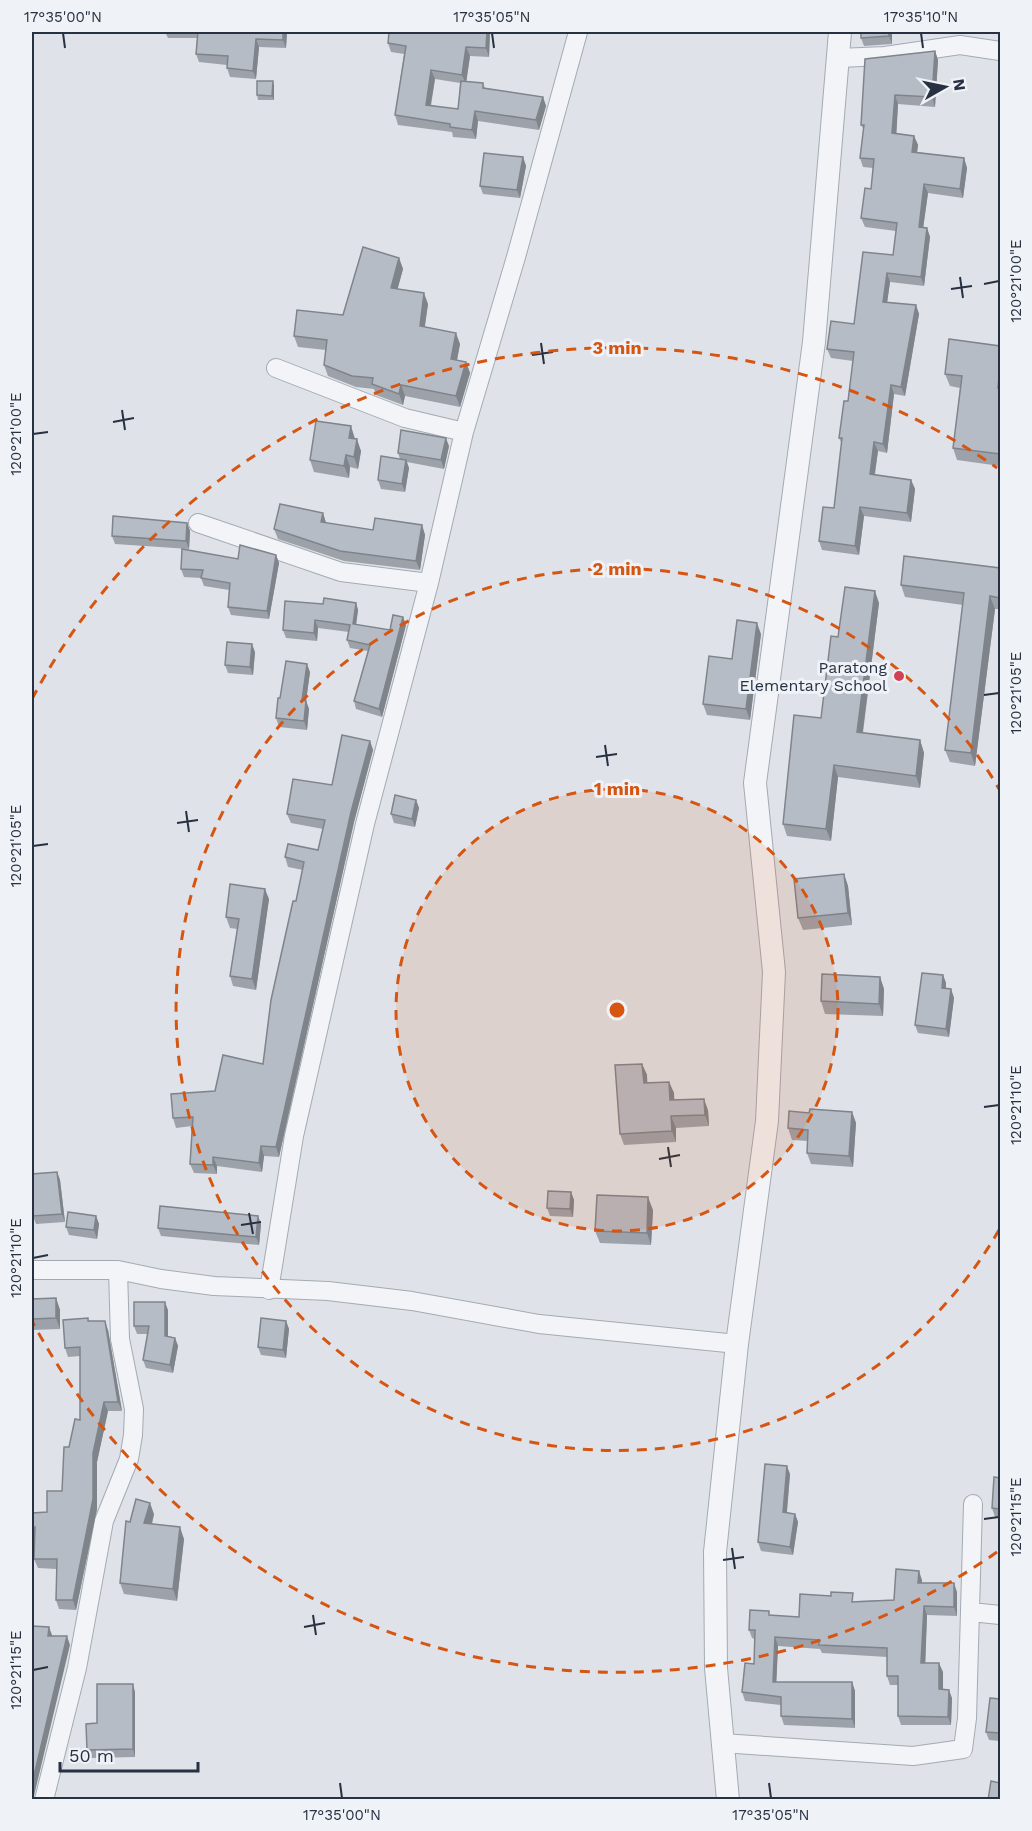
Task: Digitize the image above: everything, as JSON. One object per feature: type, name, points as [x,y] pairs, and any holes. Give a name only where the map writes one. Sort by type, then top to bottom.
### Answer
[{"type":"street","points":[[269,1290],[294,1136],[365,824],[429,583],[464,432],[516,257],[578,32]]},
{"type":"street","points":[[728,1800],[713,1606],[715,1552],[737,1344],[767,1121],[774,972],[754,783],[814,342],[840,32]]},
{"type":"street","points":[[839,58],[885,56],[960,45],[1000,51]]},
{"type":"street","points":[[276,368],[396,415],[464,432]]},
{"type":"street","points":[[198,524],[341,572],[429,583]]},
{"type":"street","points":[[32,1270],[118,1270],[160,1279],[269,1290],[328,1291],[412,1301],[539,1324],[737,1344]]},
{"type":"street","points":[[45,1800],[77,1668],[104,1521],[129,1459],[133,1435],[134,1409],[120,1339],[118,1270]]},
{"type":"street","points":[[722,1743],[913,1756],[963,1749],[967,1726],[974,1503]]},
{"type":"street","points":[[970,1612],[1000,1616]]},
{"type":"building","points":[[198,32],[283,32],[283,40],[256,39],[253,71],[227,68],[228,56],[196,54]]},
{"type":"building","points":[[389,32],[487,32],[486,48],[466,47],[462,75],[431,70],[426,105],[458,109],[461,81],[483,83],[483,88],[543,97],[536,120],[475,111],[472,130],[395,115],[406,46],[388,43]]},
{"type":"building","points":[[861,32],[889,32],[889,36],[861,38]]},
{"type":"building","points":[[935,51],[932,97],[895,95],[892,133],[914,136],[912,152],[964,158],[960,189],[924,184],[919,227],[927,228],[921,277],[887,273],[883,302],[916,305],[901,387],[891,385],[883,444],[874,442],[870,474],[911,480],[907,513],[860,507],[855,546],[819,541],[823,507],[834,508],[842,438],[839,438],[844,401],[848,401],[854,352],[827,349],[831,321],[854,324],[863,252],[893,255],[897,223],[861,218],[865,188],[871,189],[874,159],[860,158],[864,125],[861,125],[865,59]]},
{"type":"building","points":[[257,81],[273,81],[272,96],[257,95]]},
{"type":"building","points":[[484,153],[523,157],[517,190],[480,186]]},
{"type":"building","points":[[363,247],[399,258],[391,288],[424,293],[420,326],[456,333],[451,359],[466,362],[456,396],[401,385],[399,394],[372,384],[373,378],[352,376],[324,365],[327,340],[294,336],[297,310],[343,315]]},
{"type":"building","points":[[949,339],[1000,346],[998,388],[1000,388],[1000,454],[953,448],[962,376],[945,374]]},
{"type":"building","points":[[316,421],[351,426],[349,438],[357,439],[354,457],[346,455],[344,466],[310,460]]},
{"type":"building","points":[[401,430],[446,438],[441,460],[398,453]]},
{"type":"building","points":[[381,456],[406,460],[402,484],[378,480]]},
{"type":"building","points":[[280,504],[323,513],[321,522],[373,530],[375,518],[422,525],[416,561],[340,551],[274,529]]},
{"type":"building","points":[[113,516],[187,523],[186,541],[112,536]]},
{"type":"building","points":[[240,545],[276,555],[267,611],[228,607],[230,583],[201,578],[203,570],[181,569],[182,549],[238,559]]},
{"type":"building","points":[[904,556],[1000,568],[1000,598],[990,596],[971,753],[945,750],[964,593],[901,585]]},
{"type":"building","points":[[845,587],[875,591],[857,732],[920,740],[916,776],[834,765],[826,829],[783,824],[794,715],[821,718],[831,636],[838,637]]},
{"type":"building","points":[[324,598],[356,603],[353,624],[390,630],[393,615],[403,617],[379,709],[354,701],[370,645],[347,640],[350,625],[315,620],[314,633],[283,630],[285,601],[323,604]]},
{"type":"building","points":[[737,620],[757,623],[746,709],[703,704],[709,656],[732,659]]},
{"type":"building","points":[[227,642],[252,644],[250,667],[225,665]]},
{"type":"building","points":[[286,661],[307,664],[302,700],[306,701],[304,721],[276,718]]},
{"type":"building","points":[[342,735],[370,741],[351,812],[276,1147],[261,1146],[259,1163],[213,1157],[213,1165],[190,1164],[193,1117],[173,1118],[171,1094],[215,1091],[223,1055],[263,1064],[271,1000],[304,862],[285,857],[288,844],[318,850],[325,820],[287,814],[293,779],[332,785]]},
{"type":"building","points":[[395,795],[416,800],[412,819],[391,814]]},
{"type":"building","points":[[844,874],[848,913],[798,918],[794,879]]},
{"type":"building","points":[[230,884],[265,889],[252,979],[230,976],[239,919],[226,917]]},
{"type":"building","points":[[922,973],[943,975],[942,988],[951,989],[946,1029],[915,1025]]},
{"type":"building","points":[[822,974],[880,977],[879,1004],[821,1001]]},
{"type":"building","points":[[642,1064],[644,1083],[669,1082],[670,1100],[704,1099],[705,1115],[671,1116],[672,1131],[620,1134],[615,1065]]},
{"type":"building","points":[[810,1109],[852,1112],[849,1156],[807,1153],[808,1130],[788,1128],[789,1111],[809,1113]]},
{"type":"building","points":[[57,1172],[62,1214],[33,1216],[32,1174]]},
{"type":"building","points":[[548,1191],[571,1192],[570,1209],[547,1208]]},
{"type":"building","points":[[597,1195],[648,1197],[647,1233],[595,1231]]},
{"type":"building","points":[[160,1206],[258,1216],[256,1237],[158,1228]]},
{"type":"building","points":[[68,1212],[96,1216],[94,1230],[66,1227]]},
{"type":"building","points":[[56,1298],[56,1318],[32,1319],[32,1299]]},
{"type":"building","points":[[134,1302],[165,1302],[165,1336],[175,1338],[170,1365],[143,1360],[149,1326],[134,1326]]},
{"type":"building","points":[[88,1318],[88,1321],[105,1321],[118,1402],[104,1402],[93,1453],[93,1499],[73,1600],[56,1600],[57,1559],[34,1559],[35,1527],[32,1528],[32,1513],[47,1512],[47,1491],[62,1491],[64,1447],[69,1447],[75,1419],[80,1420],[80,1347],[65,1348],[63,1320]]},
{"type":"building","points":[[261,1318],[286,1321],[283,1350],[258,1347]]},
{"type":"building","points":[[765,1464],[787,1466],[783,1512],[795,1514],[790,1547],[758,1542]]},
{"type":"building","points":[[994,1477],[1000,1478],[1000,1509],[992,1508]]},
{"type":"building","points":[[136,1499],[150,1503],[144,1523],[180,1527],[173,1589],[120,1583],[126,1521],[130,1522]]},
{"type":"building","points":[[896,1569],[919,1571],[918,1583],[954,1583],[954,1607],[924,1606],[921,1663],[939,1663],[939,1689],[949,1690],[948,1717],[898,1716],[898,1676],[887,1676],[887,1648],[819,1645],[819,1640],[775,1637],[773,1682],[852,1682],[852,1719],[781,1716],[781,1697],[742,1692],[745,1663],[754,1664],[755,1630],[749,1630],[750,1610],[769,1611],[769,1615],[799,1617],[800,1594],[831,1596],[831,1592],[853,1593],[852,1602],[894,1600]]},
{"type":"building","points":[[32,1626],[49,1627],[48,1636],[67,1636],[32,1784]]},
{"type":"building","points":[[97,1684],[133,1684],[133,1749],[87,1750],[86,1724],[97,1723]]},
{"type":"building","points":[[990,1698],[1000,1699],[1000,1733],[986,1732]]},
{"type":"building","points":[[991,1781],[1000,1783],[1000,1800],[988,1800]]},
{"type":"place","name":"Paratong Elementary School","points":[[899,676]]}]
